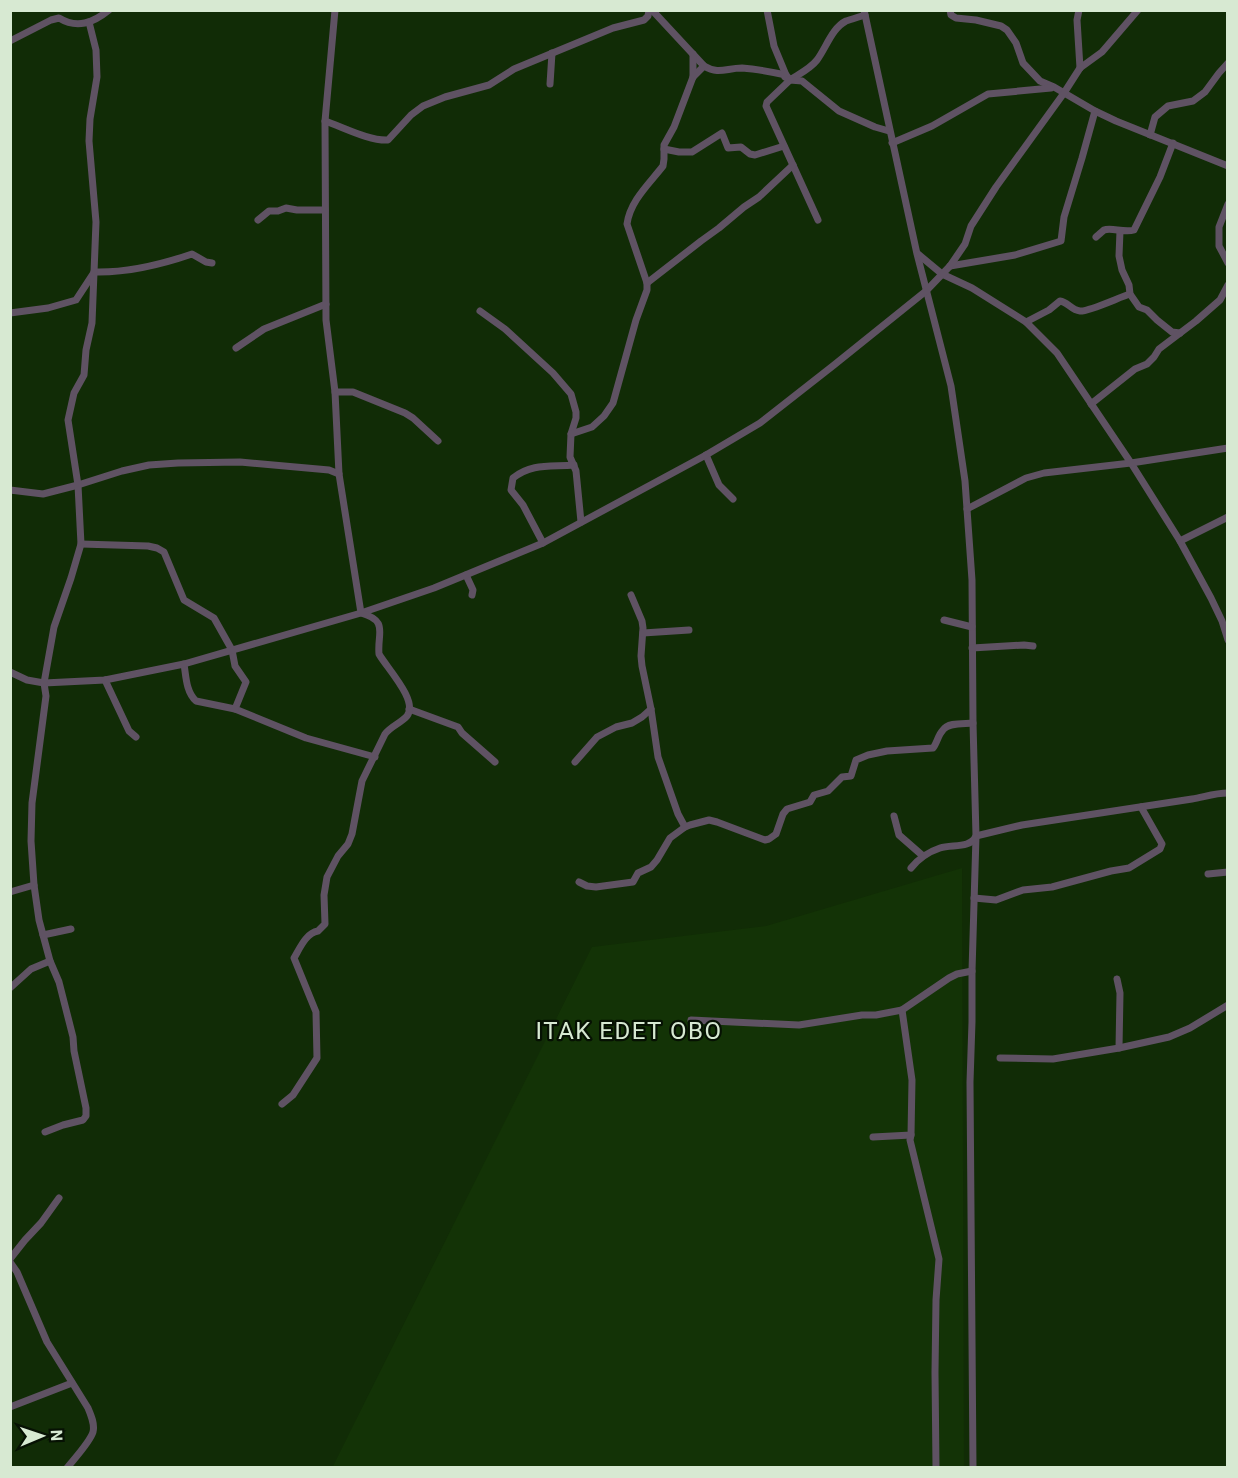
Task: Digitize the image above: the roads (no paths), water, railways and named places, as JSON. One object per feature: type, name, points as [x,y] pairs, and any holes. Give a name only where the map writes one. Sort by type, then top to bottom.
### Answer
[{"type":"street","points":[[51,20],[55,10]]},
{"type":"street","points":[[10,41],[51,20],[59,18],[74,24],[89,22],[98,19],[109,10]]},
{"type":"street","points":[[335,10],[325,121],[326,320],[335,392],[339,474],[362,613]]},
{"type":"street","points":[[325,121],[371,137],[388,140],[423,105],[489,85],[514,69],[552,53],[613,28],[644,20],[651,10],[704,66],[719,71],[745,68],[802,81],[839,111],[889,131]]},
{"type":"street","points":[[767,10],[774,46],[788,77]]},
{"type":"street","points":[[950,10],[951,15],[956,18],[976,20],[1001,26],[1007,30],[1016,43],[1023,63],[1040,81],[1095,111],[1227,166]]},
{"type":"street","points":[[1079,10],[1077,35],[1080,68]]},
{"type":"street","points":[[10,672],[27,680],[44,683],[105,680],[184,664],[362,613],[434,588],[543,543],[760,423],[926,291],[950,266],[965,244],[971,226],[996,187],[1080,68],[1102,52],[1138,10]]},
{"type":"street","points":[[818,220],[766,104],[783,86],[788,77],[811,66],[817,60],[829,40],[844,22],[864,13],[917,254],[951,386],[965,481],[972,580],[973,723],[976,780],[970,1082],[974,1467]]},
{"type":"street","points":[[45,1132],[83,1120],[86,1116],[73,1037],[36,908],[31,841],[32,803],[46,696],[44,683],[54,627],[81,544],[78,485],[68,420],[74,393],[84,375],[84,363],[92,323],[96,222],[89,141],[97,77],[96,50],[89,22]]},
{"type":"street","points":[[550,84],[552,53]]},
{"type":"street","points":[[571,434],[592,427],[613,403],[636,320],[647,290],[647,283],[627,225],[628,215],[634,203],[663,166],[664,145],[674,127],[693,77],[693,54]]},
{"type":"street","points":[[1150,135],[1155,117],[1161,111],[1168,106],[1193,100],[1205,92],[1227,63]]},
{"type":"street","points":[[693,77],[704,66]]},
{"type":"street","points":[[892,143],[932,126],[988,94],[1054,87]]},
{"type":"street","points":[[950,266],[1015,255],[1061,241],[1064,217],[1095,111]]},
{"type":"street","points":[[664,149],[692,152],[722,133],[728,148],[741,147],[750,154],[755,155],[784,146]]},
{"type":"street","points":[[1096,237],[1103,230],[1108,229],[1134,230],[1160,177],[1173,143]]},
{"type":"street","points":[[647,283],[759,197],[793,165]]},
{"type":"street","points":[[1227,204],[1219,227],[1219,246],[1227,263]]},
{"type":"street","points":[[258,220],[269,211],[286,208],[325,210]]},
{"type":"street","points":[[1120,231],[1119,256],[1130,294],[1139,307],[1147,310],[1172,332],[1180,333]]},
{"type":"street","points":[[94,272],[115,273],[159,265],[192,254],[212,263]]},
{"type":"street","points":[[917,254],[942,274],[972,288],[1026,322],[1057,353],[1180,541],[1222,621],[1227,640]]},
{"type":"street","points":[[10,313],[48,308],[76,300],[94,272]]},
{"type":"street","points":[[1091,404],[1135,369],[1147,364],[1159,349],[1220,300],[1227,285]]},
{"type":"street","points":[[1026,322],[1049,310],[1060,301],[1070,308],[1088,311],[1130,294]]},
{"type":"street","points":[[236,348],[264,329],[326,304]]},
{"type":"street","points":[[480,311],[505,329],[553,373],[571,394],[576,412],[571,434],[570,457],[576,471],[580,522]]},
{"type":"street","points":[[335,392],[353,392],[405,413],[438,441]]},
{"type":"street","points":[[967,508],[1026,478],[1055,471],[1131,463],[1227,448]]},
{"type":"street","points":[[706,454],[719,485],[734,499]]},
{"type":"street","points":[[10,490],[43,494],[131,469],[178,463],[251,463],[329,470],[339,474]]},
{"type":"street","points":[[543,543],[523,505],[511,490],[513,478],[532,467],[574,465]]},
{"type":"street","points":[[1180,541],[1227,517]]},
{"type":"street","points":[[81,544],[148,546],[164,552],[184,600],[214,618],[232,650],[236,666],[246,682],[235,709]]},
{"type":"street","points":[[466,575],[473,590],[472,595]]},
{"type":"street","points":[[631,595],[642,621],[644,633],[641,656],[658,757],[678,814],[685,827]]},
{"type":"street","points":[[282,1104],[293,1095],[317,1058],[316,1012],[294,958],[306,938],[313,932],[318,932],[325,924],[324,895],[327,877],[352,834],[362,781],[387,731],[408,715],[410,709],[407,697],[379,654],[379,623],[375,618],[362,613]]},
{"type":"street","points":[[944,620],[972,627]]},
{"type":"street","points":[[644,633],[689,630]]},
{"type":"street","points":[[972,648],[1033,646]]},
{"type":"street","points":[[184,664],[189,689],[196,701],[235,709],[306,738],[375,757]]},
{"type":"street","points":[[105,680],[129,731],[136,737]]},
{"type":"street","points":[[410,709],[459,727],[462,733],[495,762]]},
{"type":"street","points":[[575,762],[597,737],[632,723],[651,709]]},
{"type":"street","points":[[579,882],[596,887],[633,882],[638,873],[651,867],[657,860],[670,838],[685,827],[709,820],[765,840],[769,839],[776,834],[787,809],[810,802],[816,794],[828,791],[842,777],[850,776],[856,760],[887,751],[933,748],[941,731],[947,726],[973,723]]},
{"type":"street","points":[[976,836],[1022,825],[1198,798],[1214,793],[1227,793]]},
{"type":"street","points":[[974,898],[996,900],[1023,890],[1052,887],[1129,868],[1160,849],[1162,844],[1141,807]]},
{"type":"street","points":[[894,816],[899,835],[923,856]]},
{"type":"street","points":[[911,868],[923,856],[939,848],[969,844],[976,836]]},
{"type":"street","points":[[1208,874],[1227,872]]},
{"type":"street","points":[[10,892],[34,885]]},
{"type":"street","points":[[43,934],[71,929]]},
{"type":"street","points":[[10,988],[31,969],[50,962]]},
{"type":"street","points":[[691,1020],[799,1025],[862,1015],[876,1015],[902,1010],[949,978],[972,971]]},
{"type":"street","points":[[1117,980],[1120,993],[1119,1048]]},
{"type":"street","points":[[999,1058],[1053,1059],[1169,1037],[1190,1028],[1227,1005]]},
{"type":"street","points":[[902,1010],[912,1080],[910,1140],[939,1259],[936,1300],[936,1467]]},
{"type":"street","points":[[873,1137],[911,1136]]},
{"type":"street","points":[[59,1198],[10,1261],[48,1342],[92,1418],[93,1431],[89,1439],[67,1467]]},
{"type":"street","points":[[10,1407],[72,1383]]},
{"type":"district","name":"ITAK EDET OBO","points":[[629,1031]]}]
